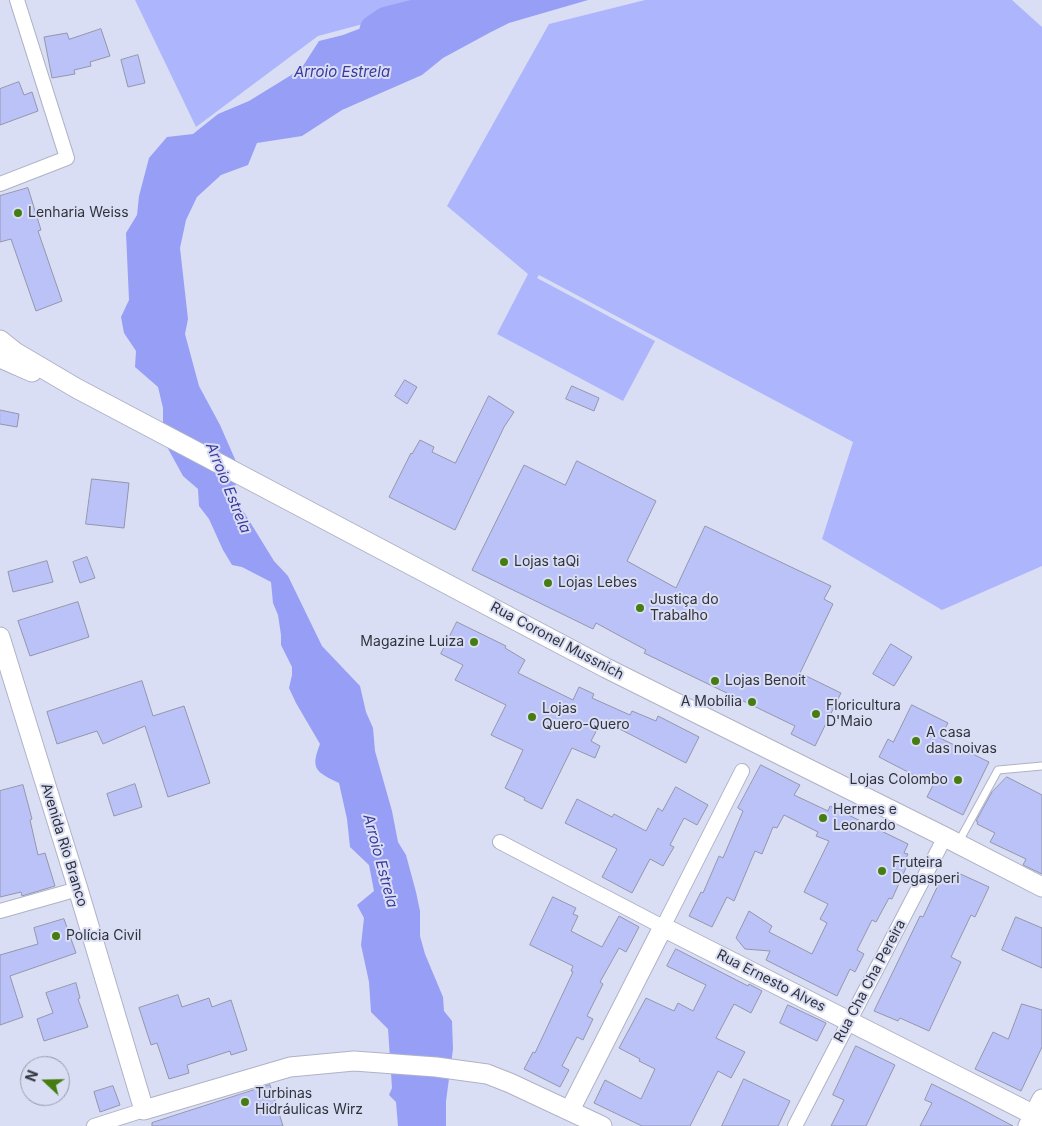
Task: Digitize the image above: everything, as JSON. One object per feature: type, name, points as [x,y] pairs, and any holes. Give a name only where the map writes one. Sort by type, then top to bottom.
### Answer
[{"type":"street","points":[[0,184],[67,158],[17,0]]},
{"type":"street","name":"Rua Coronel Mussnich","points":[[0,340],[15,352],[77,390],[368,541],[606,668],[952,840],[1042,887]]},
{"type":"street","name":"Rua Coronel Mussnich","points":[[0,358],[7,363],[77,390]]},
{"type":"street","name":"Avenida Rio Branco","points":[[0,637],[5,669],[78,889],[144,1110]]},
{"type":"street","points":[[570,1110],[742,771]]},
{"type":"street","name":"Rua Cha Cha Pereira","points":[[795,1126],[850,1020],[952,840]]},
{"type":"street","name":"Rua Ernesto Alves","points":[[500,842],[663,927],[1036,1115]]},
{"type":"street","points":[[0,911],[78,889]]},
{"type":"street","points":[[94,1126],[290,1067],[354,1061],[436,1067],[486,1074],[510,1083],[602,1126]]},
{"type":"lane","points":[[952,840],[998,770],[1042,766]]},
{"type":"shaded area","points":[[135,0],[453,0],[318,36],[196,127]]},
{"type":"shaded area","points":[[645,0],[1012,0],[1042,27],[1042,566],[942,610],[822,539],[853,442],[539,275],[537,278],[655,341],[623,401],[497,334],[528,274],[447,206],[549,24]]},
{"type":"water","name":"Arroio Estrela","points":[[458,0],[588,0],[509,23],[443,58],[422,75],[342,110],[302,136],[257,143],[248,165],[221,175],[197,197],[186,220],[180,248],[188,319],[185,334],[199,386],[220,425],[238,466],[234,496],[274,561],[288,576],[322,646],[360,686],[366,712],[373,728],[375,751],[392,811],[398,842],[406,855],[416,892],[420,911],[420,936],[425,954],[443,997],[444,1011],[452,1021],[453,1049],[446,1101],[446,1126],[398,1126],[396,1102],[389,1095],[392,1088],[388,1029],[371,1012],[369,982],[361,945],[364,918],[357,905],[374,891],[369,865],[350,847],[347,819],[339,783],[325,776],[317,769],[316,759],[320,744],[289,688],[292,667],[281,645],[278,615],[273,603],[271,582],[242,567],[232,565],[223,550],[209,519],[199,506],[198,489],[183,476],[166,445],[163,408],[158,387],[135,367],[136,351],[124,333],[121,317],[129,300],[126,233],[137,215],[139,196],[149,158],[167,137],[193,134],[218,114],[249,101],[301,69],[319,41],[343,35],[385,19],[416,15]]},
{"type":"building","points":[[101,29],[110,56],[90,62],[91,66],[74,70],[75,74],[52,78],[44,37],[67,33],[69,39]]},
{"type":"building","points":[[138,55],[145,83],[128,87],[121,60]]},
{"type":"building","points":[[19,82],[24,95],[32,92],[38,111],[0,125],[0,89]]},
{"type":"building","points":[[28,188],[41,230],[38,231],[62,301],[36,311],[11,239],[0,242],[0,196]]},
{"type":"building","points":[[405,380],[417,387],[407,404],[395,396]]},
{"type":"building","points":[[572,386],[599,398],[594,411],[566,399]]},
{"type":"building","points":[[489,396],[514,412],[504,427],[455,530],[389,497],[411,453],[420,440],[434,447],[432,452],[455,463]]},
{"type":"building","points":[[0,410],[19,414],[17,427],[0,424]]},
{"type":"building","points":[[577,461],[656,501],[627,561],[676,588],[705,526],[831,586],[824,599],[833,604],[800,673],[841,693],[815,746],[791,734],[795,726],[644,653],[646,650],[596,623],[593,629],[472,570],[524,465],[565,485]]},
{"type":"building","points":[[92,479],[129,483],[124,528],[86,524]]},
{"type":"building","points":[[87,557],[95,578],[80,583],[73,562]]},
{"type":"building","points":[[47,561],[53,582],[13,592],[8,572]]},
{"type":"building","points":[[78,602],[89,637],[30,656],[18,621]]},
{"type":"building","points":[[457,622],[506,646],[505,648],[525,660],[518,673],[573,700],[579,687],[594,694],[592,698],[630,715],[632,711],[656,721],[658,716],[699,737],[686,763],[602,720],[591,741],[600,746],[595,758],[572,748],[542,809],[524,800],[525,798],[505,788],[523,750],[491,735],[506,705],[455,680],[463,665],[441,654]]},
{"type":"building","points":[[891,644],[912,657],[894,686],[873,674]]},
{"type":"building","points":[[142,681],[153,716],[184,706],[210,783],[168,797],[145,726],[103,744],[97,731],[57,744],[47,712]]},
{"type":"building","points":[[912,705],[948,723],[940,738],[989,762],[963,815],[927,797],[933,785],[879,757],[888,739],[893,742]]},
{"type":"building","points":[[761,765],[800,785],[794,795],[828,811],[830,806],[908,844],[904,853],[908,854],[906,858],[910,859],[892,899],[889,898],[876,922],[872,920],[857,950],[864,954],[855,972],[850,969],[837,996],[766,960],[770,951],[745,949],[736,938],[749,911],[772,926],[769,932],[812,954],[827,923],[820,919],[828,904],[804,892],[829,841],[816,836],[818,832],[784,815],[777,828],[773,827],[762,854],[755,851],[734,901],[727,897],[712,927],[689,916],[701,892],[703,893],[719,856],[723,858],[743,811],[738,808]]},
{"type":"building","points":[[1007,777],[1042,795],[1042,874],[1023,865],[1026,859],[990,842],[995,833],[977,824],[978,822],[976,821],[992,792]]},
{"type":"building","points":[[135,784],[142,807],[114,816],[107,794]]},
{"type":"building","points":[[23,785],[32,819],[30,820],[38,855],[45,853],[55,886],[22,896],[21,892],[0,897],[0,791]]},
{"type":"building","points":[[676,787],[708,805],[697,825],[684,818],[670,845],[674,847],[663,866],[650,859],[632,893],[602,877],[617,849],[565,823],[577,799],[612,817],[614,814],[646,831],[658,808],[662,811]]},
{"type":"building","points":[[956,872],[989,887],[975,917],[971,915],[951,957],[961,962],[929,1031],[900,1018],[898,1021],[874,1011],[920,916],[923,917],[941,879],[951,883]]},
{"type":"building","points":[[553,897],[576,908],[573,914],[578,916],[571,931],[602,947],[619,916],[639,927],[626,952],[619,948],[600,982],[603,984],[587,1016],[593,1019],[583,1040],[577,1037],[562,1066],[569,1070],[560,1087],[524,1069],[533,1052],[535,1053],[573,972],[571,971],[573,966],[530,945]]},
{"type":"building","points":[[1016,917],[1042,928],[1042,968],[1002,950]]},
{"type":"building","points":[[64,919],[76,953],[10,976],[23,1017],[0,1025],[0,955],[38,944],[34,928]]},
{"type":"building","points":[[676,949],[748,986],[749,984],[762,991],[751,1013],[734,1004],[716,1038],[745,1052],[731,1078],[718,1071],[690,1126],[642,1126],[594,1103],[605,1080],[641,1099],[655,1069],[619,1048],[646,998],[674,1011],[678,1003],[693,1011],[706,985],[667,966]]},
{"type":"building","points":[[76,983],[80,998],[78,999],[88,1027],[44,1041],[37,1019],[53,1013],[46,993]]},
{"type":"building","points":[[178,995],[182,1007],[209,998],[212,1007],[231,1000],[247,1050],[231,1055],[230,1051],[187,1065],[189,1073],[169,1079],[157,1043],[151,1045],[139,1008]]},
{"type":"building","points":[[1022,1004],[1042,1010],[1042,1047],[1021,1091],[975,1069],[993,1032],[1008,1039]]},
{"type":"building","points":[[788,1005],[826,1023],[817,1041],[780,1023]]},
{"type":"building","points":[[856,1046],[895,1065],[866,1126],[831,1126],[844,1100],[833,1095]]},
{"type":"building","points":[[744,1079],[790,1101],[778,1126],[722,1126]]},
{"type":"building","points":[[932,1084],[1013,1126],[920,1126],[932,1103],[925,1100]]},
{"type":"building","name":"Turbinas Hidráulicas Wirz","points":[[270,1085],[283,1126],[152,1126],[152,1123]]},
{"type":"building","points":[[113,1086],[120,1105],[100,1112],[94,1092]]},
{"type":"waterway","name":"Arroio Estrela","points":[[375,30],[387,22],[474,0]]},
{"type":"place","name":"Lenharia Weiss","points":[[18,213]]},
{"type":"place","name":"Lojas taQi","points":[[504,562]]},
{"type":"place","name":"Lojas Lebes","points":[[548,583]]},
{"type":"place","name":"Justiça do Trabalho","points":[[640,608]]},
{"type":"place","name":"Magazine Luiza","points":[[474,642]]},
{"type":"place","name":"Lojas Benoit","points":[[715,681]]},
{"type":"place","name":"A Mobília","points":[[752,702]]},
{"type":"place","name":"Floricultura D'Maio","points":[[816,714]]},
{"type":"place","name":"Lojas Quero-Quero","points":[[532,717]]},
{"type":"place","name":"A casa das noivas","points":[[916,741]]},
{"type":"place","name":"Lojas Colombo","points":[[958,780]]},
{"type":"place","name":"Hermes e Leonardo","points":[[823,818]]},
{"type":"place","name":"Fruteira Degasperi","points":[[882,871]]},
{"type":"place","name":"Polícia Civil","points":[[56,936]]},
{"type":"place","name":"Turbinas Hidráulicas Wirz","points":[[245,1102]]}]
